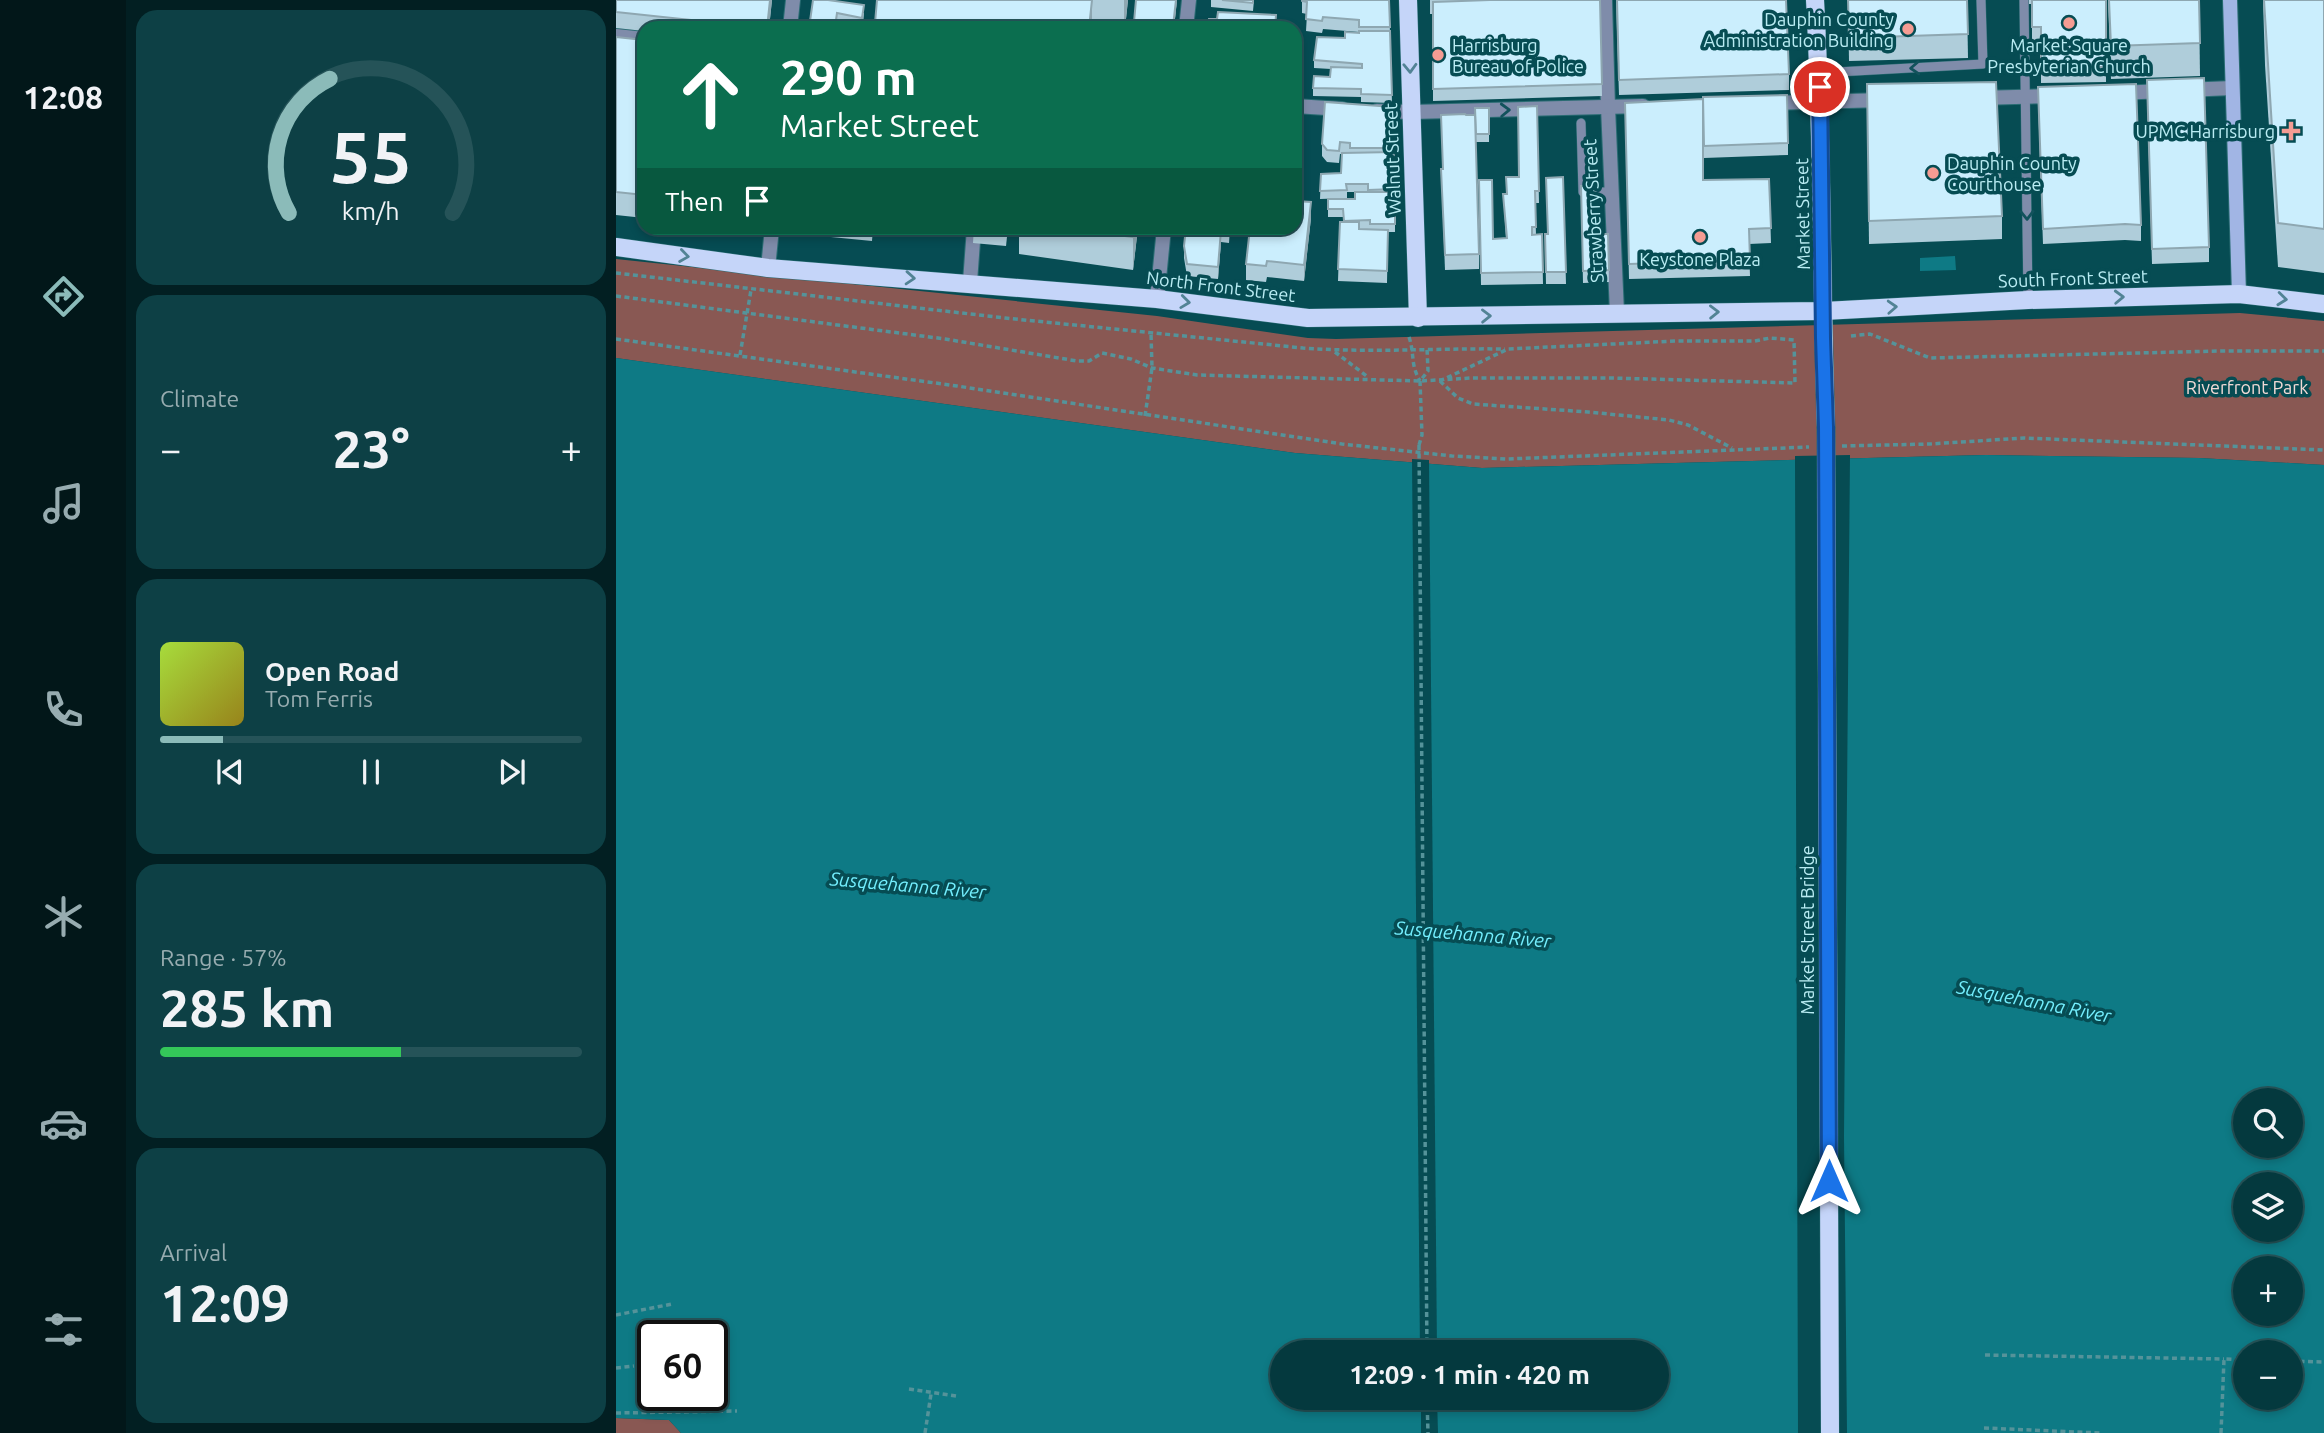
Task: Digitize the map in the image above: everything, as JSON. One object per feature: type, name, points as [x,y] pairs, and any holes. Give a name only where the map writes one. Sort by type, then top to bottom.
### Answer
[{"type":"main road","name":"Walnut Street","points":[[1408,0],[1418,318]]},
{"type":"main road","name":"Market Street","points":[[1815,0],[1821,101],[1826,427]]},
{"type":"main road","points":[[2231,0],[2239,294]]},
{"type":"main road","name":"North Front Street","points":[[616,247],[768,268],[1157,299],[1308,318],[1824,311]]},
{"type":"main road","name":"South Front Street","points":[[1824,311],[2028,300],[2239,294],[2324,304]]},
{"type":"main road","name":"Market Street Bridge","points":[[1826,427],[1830,1433]]},
{"type":"street","points":[[791,21],[793,0]]},
{"type":"street","points":[[1187,21],[1189,0]]},
{"type":"street","name":"Strawberry Street","points":[[1605,0],[1617,313]]},
{"type":"street","points":[[616,36],[637,38]]},
{"type":"street","points":[[2104,93],[2232,88]]},
{"type":"street","points":[[1960,98],[2065,95]]},
{"type":"street","points":[[1754,103],[1895,100]]},
{"type":"street","points":[[1302,106],[1412,112],[1661,106]]},
{"type":"street","points":[[768,268],[771,235]]},
{"type":"street","points":[[970,282],[973,235]]},
{"type":"street","points":[[1157,299],[1163,235]]},
{"type":"lane","points":[[1819,73],[1983,64],[1981,0]]},
{"type":"lane","points":[[2024,0],[2028,300]]},
{"type":"lane","points":[[1581,122],[1583,192],[1612,192]]},
{"type":"path","points":[[616,273],[1151,333],[1333,350],[1508,349],[1676,341],[1755,341],[1770,338],[1794,340],[1795,383],[1599,378],[1471,378],[1420,381],[1196,374],[1152,368],[1131,359],[1102,353],[1089,361],[1077,361],[998,346],[616,296]]},
{"type":"path","points":[[740,355],[751,290]]},
{"type":"path","points":[[1146,416],[1152,368],[1151,333]]},
{"type":"path","points":[[1851,336],[1870,334],[1930,358],[2324,351]]},
{"type":"path","points":[[1409,337],[1413,349],[1413,369],[1420,381],[1422,435],[1419,445],[1427,1340]]},
{"type":"path","points":[[616,339],[1342,444],[1452,456],[1507,459],[1812,447]]},
{"type":"path","points":[[1420,381],[1428,371],[1427,348]]},
{"type":"path","points":[[1440,381],[1508,349]]},
{"type":"path","points":[[1333,350],[1370,378]]},
{"type":"path","points":[[1440,381],[1458,397],[1473,404],[1669,420],[1688,425],[1733,449]]},
{"type":"path","points":[[1838,446],[2024,438],[2324,450]]},
{"type":"path","points":[[616,1315],[672,1304]]},
{"type":"path","points":[[1985,1355],[2233,1359]]},
{"type":"path","points":[[2221,1433],[2224,1359]]},
{"type":"path","points":[[2303,1361],[2324,1362]]},
{"type":"path","points":[[616,1368],[634,1366]]},
{"type":"path","points":[[909,1389],[956,1396]]},
{"type":"path","points":[[925,1433],[931,1393]]},
{"type":"path","points":[[1427,1410],[1427,1433]]},
{"type":"path","points":[[616,1413],[737,1411]]},
{"type":"path","points":[[1984,1428],[2100,1433]]},
{"type":"green space","name":"Riverfront Park","points":[[616,259],[1157,316],[1308,338],[2240,313],[2324,321],[2324,465],[2199,458],[1986,455],[1482,468],[1295,453],[616,358]]},
{"type":"green space","points":[[616,1418],[669,1420],[681,1433],[616,1433]]},
{"type":"water","points":[[1955,256],[1956,270],[1920,271],[1920,258]]},
{"type":"water","name":"Susquehanna River","points":[[616,358],[1295,453],[1482,468],[1986,455],[2199,458],[2324,465],[2324,1433],[681,1433],[669,1420],[616,1418]]},
{"type":"pier","points":[[1850,455],[1844,1136],[1847,1433],[1798,1433],[1795,456]]},
{"type":"pier","points":[[1412,459],[1429,460],[1437,1340],[1420,1340]]},
{"type":"pier","points":[[1421,1410],[1437,1410],[1438,1433],[1421,1433]]},
{"type":"building","points":[[616,0],[770,0],[768,21],[701,21],[616,12]]},
{"type":"building","points":[[813,0],[864,5],[862,18],[837,13],[836,20],[843,21],[810,21]]},
{"type":"building","points":[[877,0],[1092,0],[1090,21],[875,21]]},
{"type":"building","points":[[1136,0],[1176,0],[1174,21],[1134,21]]},
{"type":"building","points":[[1222,0],[1253,0],[1253,3]]},
{"type":"building","points":[[1302,0],[1389,0],[1390,27],[1359,27],[1359,20],[1323,17],[1322,21],[1306,19],[1307,2]]},
{"type":"building","points":[[1600,0],[1602,84],[1433,89],[1433,2]]},
{"type":"building","points":[[1617,0],[1786,0],[1789,74],[1619,80]]},
{"type":"building","name":"Dauphin County Administration Building","points":[[1848,0],[1967,0],[1968,34],[1849,38]]},
{"type":"building","name":"Market Square Presbyterian Church","points":[[2032,0],[2106,0],[2106,67],[2041,67],[2041,27],[2032,27]]},
{"type":"building","points":[[2109,0],[2199,0],[2200,43],[2111,46]]},
{"type":"building","name":"UPMC Harrisburg","points":[[2264,0],[2324,0],[2324,229],[2278,223]]},
{"type":"building","points":[[1218,12],[1276,15],[1276,21],[1209,21],[1217,19]]},
{"type":"building","points":[[1390,31],[1392,95],[1361,94],[1361,89],[1313,88],[1314,76],[1330,77],[1331,67],[1362,68],[1362,64],[1314,60],[1317,37],[1345,38],[1345,32]]},
{"type":"building","points":[[616,37],[637,39],[637,194],[616,192]]},
{"type":"building","points":[[2204,78],[2209,247],[2152,249],[2147,80]]},
{"type":"building","name":"Dauphin County Courthouse","points":[[1996,82],[2002,216],[1869,221],[1867,84]]},
{"type":"building","points":[[2136,84],[2141,225],[2043,229],[2038,87]]},
{"type":"building","points":[[1787,95],[1788,143],[1704,146],[1703,97]]},
{"type":"building","points":[[1703,99],[1703,180],[1769,179],[1771,228],[1749,229],[1750,260],[1629,264],[1625,103]]},
{"type":"building","points":[[1325,102],[1393,107],[1394,148],[1350,148],[1350,143],[1340,142],[1339,151],[1327,150],[1322,144]]},
{"type":"building","points":[[1537,106],[1539,191],[1535,191],[1536,227],[1532,227],[1532,235],[1542,234],[1543,272],[1481,273],[1479,180],[1492,180],[1493,239],[1507,238],[1503,194],[1507,194],[1506,177],[1519,177],[1518,107]]},
{"type":"building","points":[[1475,108],[1489,108],[1489,134],[1476,134]]},
{"type":"building","points":[[1441,115],[1475,115],[1479,254],[1445,255]]},
{"type":"building","points":[[1394,152],[1395,189],[1368,190],[1368,184],[1346,184],[1347,190],[1320,191],[1321,174],[1341,173],[1342,153]]},
{"type":"building","points":[[1563,177],[1566,272],[1546,272],[1546,178]]},
{"type":"building","points":[[1581,186],[1595,186],[1596,214],[1601,214],[1601,234],[1608,234],[1609,270],[1583,271]]},
{"type":"building","points":[[1355,192],[1395,192],[1395,224],[1370,224],[1370,220],[1344,221],[1343,209],[1328,209],[1328,199],[1355,199]]},
{"type":"building","points":[[1302,201],[1311,202],[1304,265],[1267,261],[1266,266],[1246,264],[1249,235],[1302,235]]},
{"type":"building","points":[[1340,222],[1359,222],[1359,229],[1388,230],[1387,271],[1338,269]]},
{"type":"building","points":[[1185,235],[1221,235],[1218,267],[1187,264]]},
{"type":"place","name":"Market Square Presbyterian Church","points":[[2069,23]]},
{"type":"place","name":"Dauphin County Administration Building","points":[[1908,29]]},
{"type":"place","name":"Harrisburg Bureau of Police","points":[[1438,55]]},
{"type":"place","name":"UPMC Harrisburg","points":[[2291,131]]},
{"type":"place","name":"Dauphin County Courthouse","points":[[1933,173]]},
{"type":"place","name":"Keystone Plaza","points":[[1700,237]]},
{"type":"route","points":[[1820,87],[1826,427],[1829,1181]]}]
